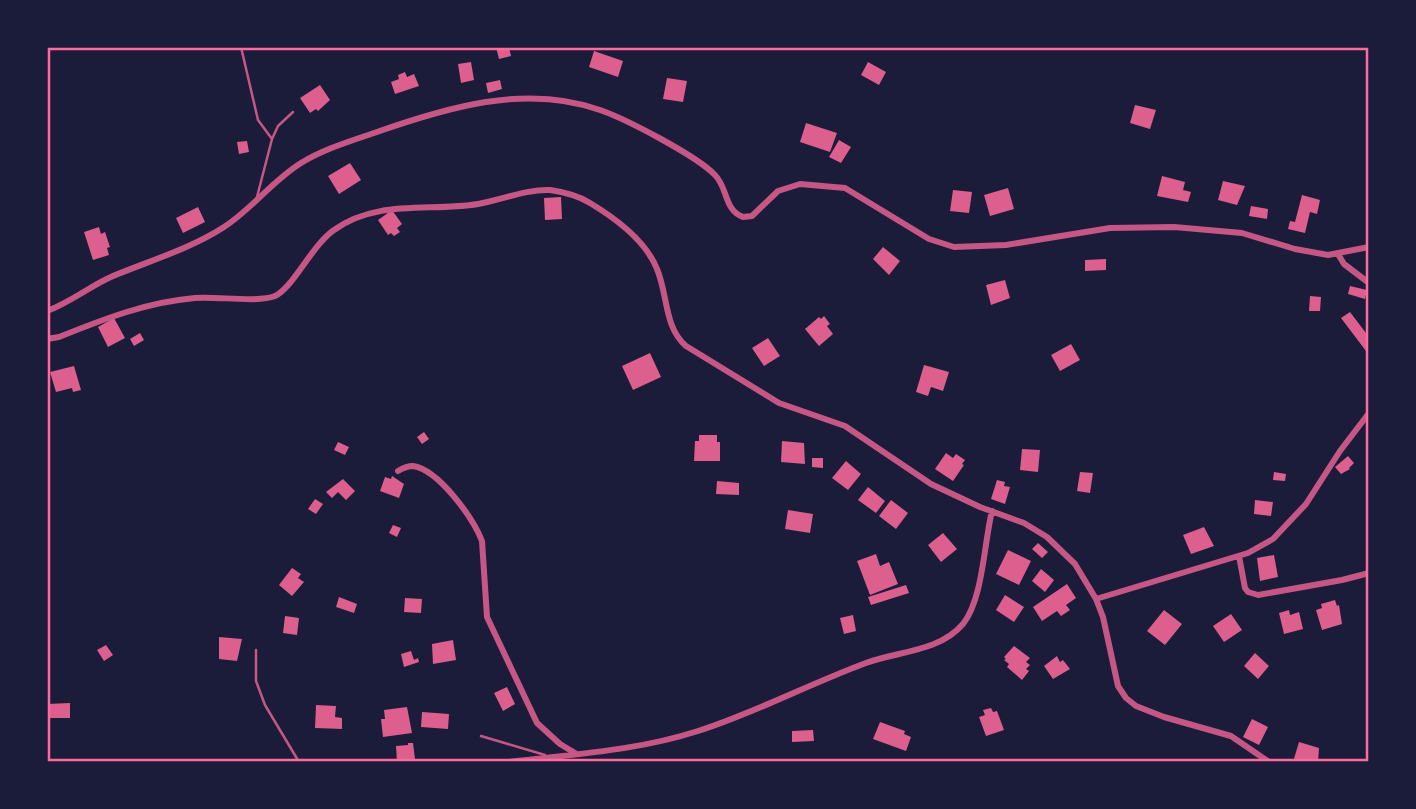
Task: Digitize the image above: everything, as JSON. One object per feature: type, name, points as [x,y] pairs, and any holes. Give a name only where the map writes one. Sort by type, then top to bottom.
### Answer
[{"type":"street","points":[[47,311],[69,302],[110,277],[197,242],[223,228],[299,164],[343,142],[433,113],[486,102],[555,99],[602,111],[709,169],[721,183],[728,204],[737,215],[743,217],[752,216],[778,191],[800,184],[845,188],[929,239],[954,247],[1006,245],[1110,228],[1174,228],[1242,233],[1320,254],[1338,254],[1369,247]]},
{"type":"street","points":[[47,339],[59,337],[128,310],[161,303],[196,298],[275,296],[288,285],[316,247],[334,230],[358,217],[387,208],[476,204],[547,190],[566,193],[587,201],[605,213],[651,257],[661,278],[671,327],[679,341],[779,403],[845,426],[931,484],[992,512],[1024,523],[1056,544],[1075,564],[1096,599],[1103,617],[1118,686],[1126,698],[1136,706],[1164,717],[1231,736],[1269,762]]},
{"type":"street","points":[[1338,254],[1344,264],[1369,283]]},
{"type":"street","points":[[1096,599],[1239,556],[1273,539],[1306,504],[1340,451],[1369,413]]},
{"type":"street","points":[[398,471],[410,466],[423,469],[442,483],[477,529],[482,541],[487,617],[537,723],[560,744],[577,754]]},
{"type":"street","points":[[509,762],[634,747],[698,731],[864,663],[910,652],[950,636],[965,621],[974,604],[992,512]]},
{"type":"street","points":[[1239,556],[1245,588],[1251,594],[1258,595],[1369,573]]},
{"type":"lane","points":[[241,47],[258,120],[272,139]]},
{"type":"lane","points":[[257,201],[258,186],[272,139],[278,126],[293,112]]},
{"type":"lane","points":[[256,650],[258,687],[273,719],[299,762]]},
{"type":"lane","points":[[481,736],[548,757]]},
{"type":"building","points":[[496,47],[509,47],[511,56],[499,59]]},
{"type":"building","points":[[594,51],[623,61],[618,77],[589,67]]},
{"type":"building","points":[[471,62],[474,80],[461,83],[458,64]]},
{"type":"building","points":[[868,62],[886,72],[879,85],[861,75]]},
{"type":"building","points":[[405,72],[407,77],[414,74],[419,86],[395,94],[391,82],[399,79],[398,75]]},
{"type":"building","points":[[667,78],[687,81],[683,102],[663,99]]},
{"type":"building","points":[[500,80],[502,89],[488,93],[486,83]]},
{"type":"building","points":[[320,85],[330,100],[318,111],[316,109],[310,113],[300,98]]},
{"type":"building","points":[[1135,105],[1156,110],[1150,129],[1130,123]]},
{"type":"building","points":[[806,123],[837,133],[830,152],[800,142]]},
{"type":"building","points":[[839,140],[851,147],[841,163],[829,157]]},
{"type":"building","points":[[247,141],[249,152],[239,154],[237,142]]},
{"type":"building","points":[[350,163],[361,180],[339,194],[328,176]]},
{"type":"building","points":[[1162,176],[1185,182],[1183,190],[1191,192],[1188,202],[1157,196]]},
{"type":"building","points":[[1223,181],[1245,186],[1237,205],[1218,200]]},
{"type":"building","points":[[1008,188],[1014,209],[990,216],[984,195]]},
{"type":"building","points":[[953,190],[972,192],[969,213],[950,211]]},
{"type":"building","points":[[1302,195],[1320,200],[1317,214],[1310,212],[1305,233],[1288,229],[1290,221],[1295,222]]},
{"type":"building","points":[[561,197],[562,219],[545,220],[544,198]]},
{"type":"building","points":[[1251,206],[1268,209],[1267,219],[1249,216]]},
{"type":"building","points":[[198,207],[205,222],[183,233],[176,218]]},
{"type":"building","points":[[392,210],[402,224],[397,228],[400,232],[394,236],[391,233],[388,235],[378,220]]},
{"type":"building","points":[[99,227],[101,234],[105,232],[110,247],[107,248],[109,255],[93,260],[84,232]]},
{"type":"building","points":[[883,247],[900,261],[889,275],[873,259]]},
{"type":"building","points":[[1106,259],[1106,270],[1085,271],[1085,260]]},
{"type":"building","points":[[1005,280],[1010,298],[991,305],[986,285]]},
{"type":"building","points":[[1350,286],[1367,290],[1365,299],[1348,294]]},
{"type":"building","points":[[1310,296],[1321,297],[1320,311],[1309,311]]},
{"type":"building","points":[[1350,312],[1369,337],[1369,355],[1341,318]]},
{"type":"building","points":[[824,316],[833,334],[819,346],[805,329]]},
{"type":"building","points":[[114,318],[125,338],[108,347],[98,327]]},
{"type":"building","points":[[140,333],[144,340],[134,346],[130,339]]},
{"type":"building","points":[[768,338],[780,356],[764,366],[752,348]]},
{"type":"building","points":[[1071,344],[1080,360],[1060,371],[1051,355]]},
{"type":"building","points":[[650,353],[661,377],[633,390],[622,366]]},
{"type":"building","points":[[924,365],[949,372],[943,391],[931,387],[928,396],[916,392]]},
{"type":"building","points":[[74,366],[81,390],[73,392],[72,388],[56,392],[50,372]]},
{"type":"building","points":[[424,432],[429,439],[422,444],[417,437]]},
{"type":"building","points":[[699,435],[717,435],[717,442],[720,442],[720,461],[694,461],[695,441],[699,441]]},
{"type":"building","points":[[782,441],[804,443],[805,464],[781,462]]},
{"type":"building","points":[[338,442],[349,447],[345,455],[334,450]]},
{"type":"building","points":[[1022,449],[1040,450],[1038,472],[1020,470]]},
{"type":"building","points":[[946,453],[953,458],[956,454],[965,460],[953,481],[935,469]]},
{"type":"building","points":[[1348,456],[1354,463],[1341,474],[1335,467]]},
{"type":"building","points":[[812,458],[823,458],[823,468],[812,467]]},
{"type":"building","points":[[846,461],[861,474],[848,490],[832,478]]},
{"type":"building","points":[[1080,472],[1093,473],[1090,493],[1077,491]]},
{"type":"building","points":[[1274,472],[1286,474],[1285,481],[1273,480]]},
{"type":"building","points":[[392,476],[404,484],[399,498],[380,491],[385,477],[391,479]]},
{"type":"building","points":[[343,479],[355,491],[346,500],[338,492],[332,498],[326,492]]},
{"type":"building","points":[[997,480],[1010,487],[1005,504],[991,499]]},
{"type":"building","points":[[717,481],[739,483],[739,495],[716,494]]},
{"type":"building","points":[[868,487],[885,501],[876,513],[858,500]]},
{"type":"building","points":[[315,499],[323,504],[316,514],[308,509]]},
{"type":"building","points":[[891,500],[908,513],[896,529],[879,516]]},
{"type":"building","points":[[1255,500],[1273,502],[1271,516],[1254,514]]},
{"type":"building","points":[[788,510],[813,514],[810,533],[785,529]]},
{"type":"building","points":[[393,525],[401,528],[397,537],[389,533]]},
{"type":"building","points":[[1204,527],[1214,546],[1191,554],[1183,535]]},
{"type":"building","points":[[943,533],[957,549],[941,562],[928,545]]},
{"type":"building","points":[[1038,543],[1048,552],[1042,558],[1032,549]]},
{"type":"building","points":[[1008,550],[1031,561],[1019,585],[996,574]]},
{"type":"building","points":[[876,554],[880,566],[889,562],[898,584],[870,595],[857,561]]},
{"type":"building","points":[[1274,555],[1278,577],[1260,581],[1257,558]]},
{"type":"building","points":[[292,568],[301,574],[298,578],[304,582],[292,596],[279,585]]},
{"type":"building","points":[[1041,569],[1054,580],[1045,592],[1032,581]]},
{"type":"building","points":[[1067,584],[1076,598],[1066,605],[1070,610],[1061,616],[1057,611],[1042,621],[1033,607]]},
{"type":"building","points":[[906,585],[909,593],[871,605],[868,597]]},
{"type":"building","points":[[1005,595],[1024,607],[1014,622],[996,610]]},
{"type":"building","points":[[339,597],[357,604],[354,613],[336,607]]},
{"type":"building","points":[[405,598],[422,599],[421,613],[404,612]]},
{"type":"building","points":[[1335,600],[1337,606],[1339,605],[1342,624],[1322,630],[1316,610],[1322,608],[1321,604]]},
{"type":"building","points":[[1164,610],[1182,624],[1165,645],[1147,631]]},
{"type":"building","points":[[1289,610],[1290,615],[1299,612],[1303,629],[1284,634],[1279,613]]},
{"type":"building","points":[[1231,614],[1242,630],[1224,642],[1213,626]]},
{"type":"building","points":[[853,615],[856,631],[844,634],[840,618]]},
{"type":"building","points":[[285,616],[299,618],[297,635],[283,633]]},
{"type":"building","points":[[219,637],[242,639],[237,661],[219,659]]},
{"type":"building","points":[[453,640],[456,660],[433,664],[432,644]]},
{"type":"building","points":[[106,645],[113,655],[104,661],[97,650]]},
{"type":"building","points":[[1014,646],[1030,658],[1026,662],[1030,665],[1026,669],[1029,671],[1022,680],[1007,667],[1009,664],[1004,660]]},
{"type":"building","points":[[411,651],[414,660],[418,658],[419,662],[404,667],[401,654]]},
{"type":"building","points":[[1255,653],[1269,666],[1258,679],[1244,666]]},
{"type":"building","points":[[1057,656],[1060,662],[1063,660],[1070,669],[1053,679],[1044,666]]},
{"type":"building","points":[[507,687],[515,704],[503,711],[494,693]]},
{"type":"building","points":[[70,703],[70,718],[47,718],[47,704]]},
{"type":"building","points":[[316,705],[336,706],[335,717],[342,718],[342,729],[315,728]]},
{"type":"building","points":[[407,707],[412,733],[383,737],[381,719],[385,719],[384,710]]},
{"type":"building","points":[[991,708],[993,712],[997,711],[1004,730],[986,736],[979,717],[985,715],[983,710]]},
{"type":"building","points":[[422,712],[449,714],[448,729],[421,727]]},
{"type":"building","points":[[1252,719],[1268,727],[1259,745],[1243,737]]},
{"type":"building","points":[[880,722],[905,731],[904,734],[911,737],[906,751],[873,739]]},
{"type":"building","points":[[813,730],[814,741],[792,742],[792,731]]},
{"type":"building","points":[[1299,742],[1319,748],[1318,762],[1293,762]]},
{"type":"building","points":[[413,743],[415,759],[397,762],[396,746]]}]
